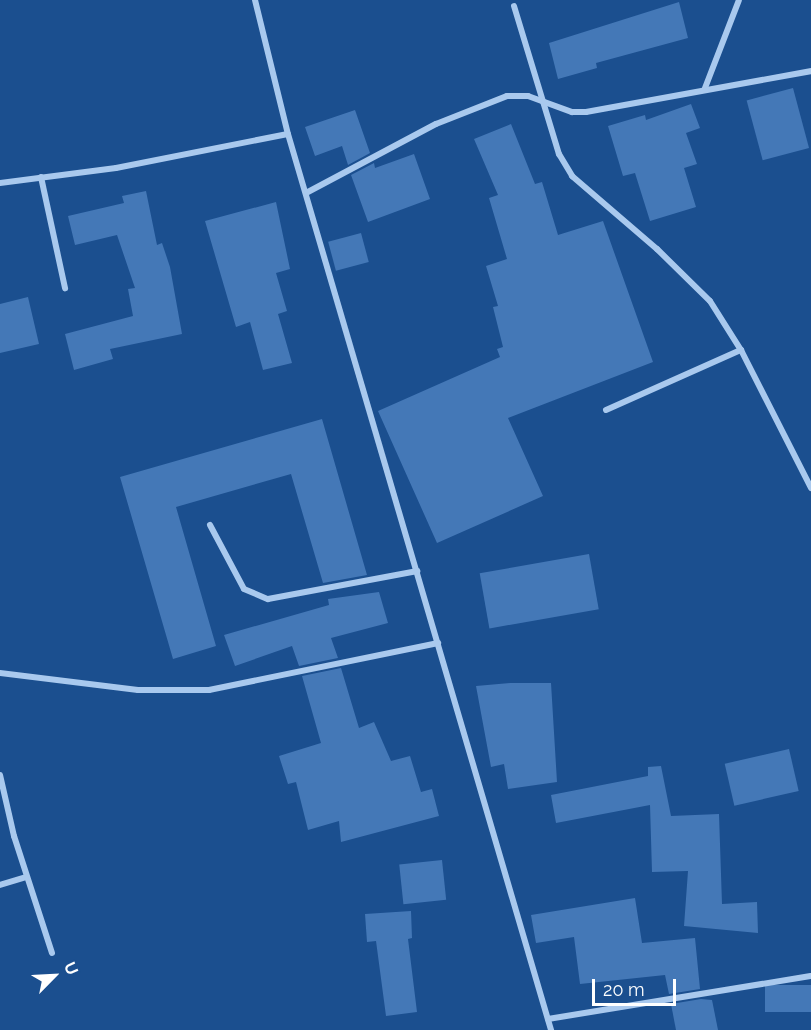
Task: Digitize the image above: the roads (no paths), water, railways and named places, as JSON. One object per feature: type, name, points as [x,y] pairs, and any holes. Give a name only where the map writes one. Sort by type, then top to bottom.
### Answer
[{"type":"street","points":[[255,0],[288,134],[551,1030]]},
{"type":"street","points":[[705,88],[739,0]]},
{"type":"street","points":[[514,6],[559,154],[572,176],[657,249],[710,302],[741,350],[811,488]]},
{"type":"street","points":[[306,193],[436,124],[507,96],[528,96],[572,112],[586,112],[705,88],[811,71]]},
{"type":"street","points":[[0,183],[195,154],[288,134]]},
{"type":"street","points":[[41,177],[65,288]]},
{"type":"street","points":[[606,410],[741,350]]},
{"type":"street","points":[[210,525],[244,589],[268,599],[417,571]]},
{"type":"street","points":[[0,673],[138,690],[209,690],[438,643]]},
{"type":"street","points":[[0,775],[27,877],[52,953]]},
{"type":"street","points":[[0,885],[27,877]]},
{"type":"street","points":[[548,1019],[811,976]]}]
